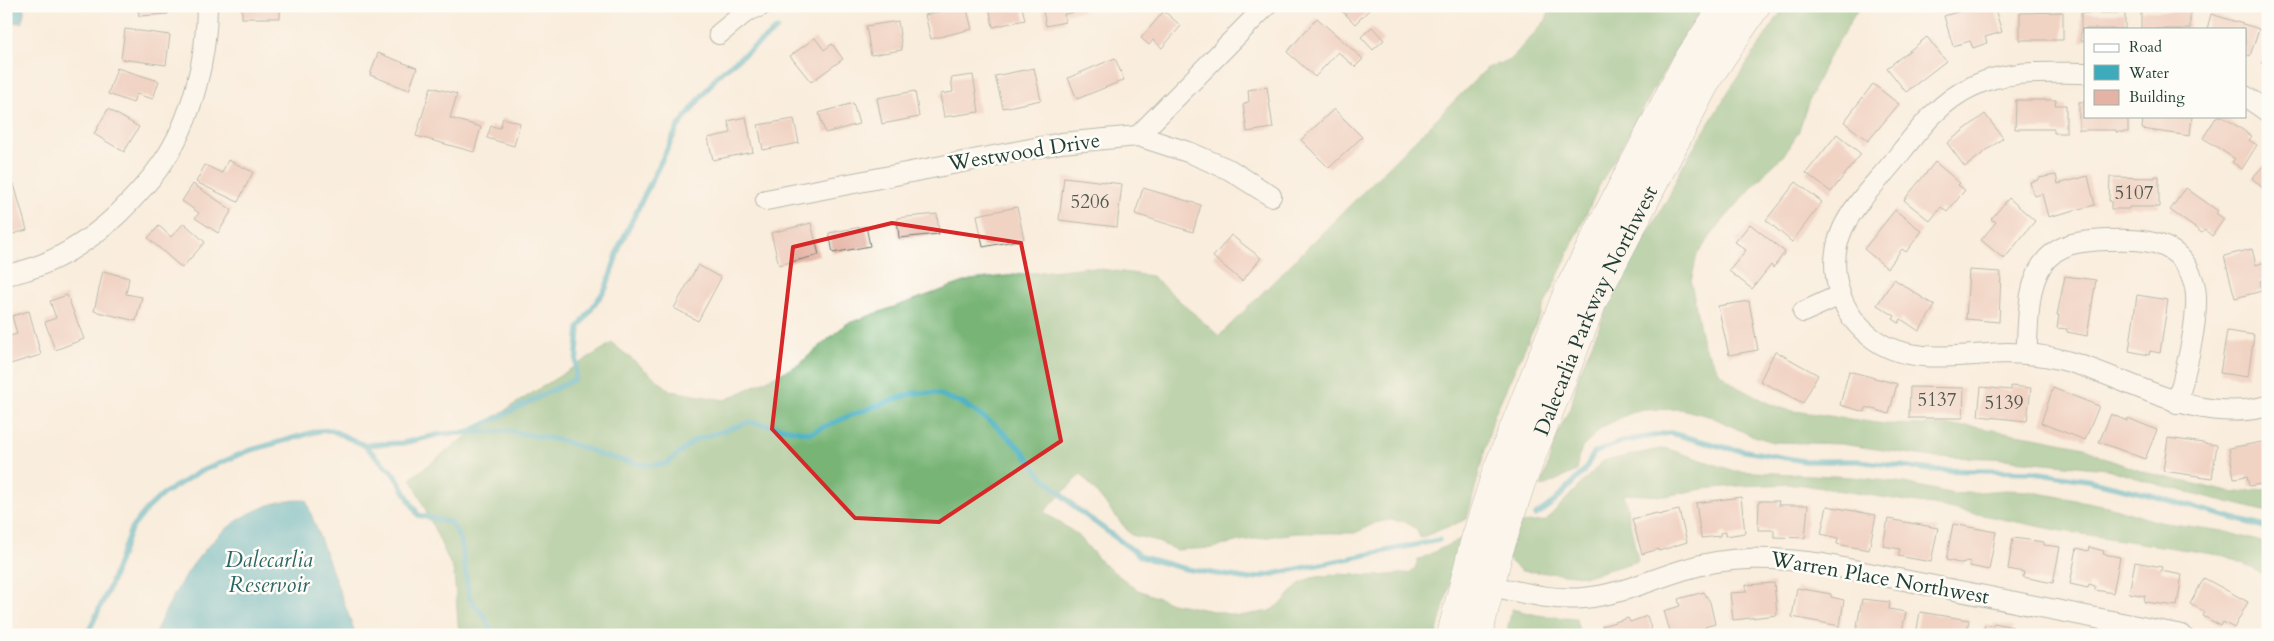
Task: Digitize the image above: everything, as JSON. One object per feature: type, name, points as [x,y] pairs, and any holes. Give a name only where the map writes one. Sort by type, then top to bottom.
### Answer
[{"type":"main road","name":"Dalecarlia Parkway Northwest","points":[[1451,635],[1474,543],[1496,473],[1569,289],[1686,63],[1724,6]]},
{"type":"main road","name":"Dalecarlia Parkway Northwest","points":[[1478,635],[1490,586],[1521,483],[1593,301],[1708,78],[1756,6]]},
{"type":"street","points":[[6,276],[38,268],[70,251],[99,232],[140,192],[164,161],[180,131],[194,92],[202,62],[207,27],[207,6]]},
{"type":"street","points":[[719,34],[747,11],[761,6]]},
{"type":"street","points":[[1138,136],[1266,6]]},
{"type":"street","points":[[2084,73],[2028,73],[1995,78],[1964,90],[1936,110],[1862,200],[1844,227],[1835,261],[1840,295],[1850,316],[1862,330],[1883,346],[1900,352],[1927,356],[2026,354],[2074,363],[2193,407],[2225,412],[2268,406]]},
{"type":"street","points":[[2246,97],[2268,112]]},
{"type":"street","name":"Westwood Drive","points":[[766,200],[1060,143],[1138,136],[1191,153],[1230,170],[1271,196]]},
{"type":"street","points":[[2026,354],[2034,284],[2040,269],[2049,257],[2068,244],[2084,241],[2134,239],[2153,242],[2178,257],[2190,273],[2196,291],[2192,332],[2178,402]]},
{"type":"street","points":[[1803,312],[1840,295]]},
{"type":"street","name":"Warren Place Northwest","points":[[1490,586],[1548,598],[1586,598],[1615,593],[1684,569],[1723,560],[1790,559],[1862,571],[2182,635]]},
{"type":"highlighted area","points":[[892,223],[1021,243],[1061,441],[939,522],[855,518],[772,429],[793,247]]},
{"type":"green space","points":[[1551,6],[1704,6],[1687,31],[1599,186],[1494,415],[1467,519],[1420,538],[1417,531],[1407,522],[1389,520],[1375,523],[1355,533],[1296,533],[1240,541],[1213,548],[1176,550],[1153,540],[1131,535],[1081,474],[1044,512],[1078,535],[1103,564],[1138,590],[1172,603],[1239,616],[1270,611],[1283,602],[1299,584],[1311,578],[1338,574],[1376,576],[1409,573],[1415,568],[1418,560],[1462,538],[1436,635],[459,635],[454,572],[411,478],[483,424],[612,343],[671,391],[725,400],[798,365],[846,324],[970,280],[1086,267],[1152,276],[1219,336],[1487,68],[1510,60],[1546,20]]},
{"type":"green space","points":[[1785,6],[1860,6],[1827,60],[1810,97],[1798,133],[1783,156],[1766,172],[1719,225],[1697,255],[1691,282],[1703,345],[1720,373],[1737,387],[1775,406],[1788,410],[1884,424],[1969,426],[2085,447],[2101,457],[2144,472],[2233,493],[2268,488],[2268,512],[2163,486],[2107,469],[1992,458],[1932,457],[1841,444],[1773,442],[1748,434],[1712,417],[1681,409],[1645,410],[1631,413],[1602,427],[1582,448],[1578,458],[1577,471],[1541,487],[1558,432],[1572,404],[1578,376],[1613,295],[1669,196],[1681,169],[1728,92]]},
{"type":"green space","points":[[1665,448],[1735,471],[1853,477],[1904,483],[1954,494],[2005,490],[2028,491],[2108,506],[2159,522],[2223,531],[2268,544],[2268,577],[2226,556],[2062,531],[1932,505],[1797,484],[1703,489],[1665,496],[1624,494],[1638,561],[1587,576],[1521,571],[1507,558],[1519,523],[1545,521],[1603,461]]},
{"type":"green space","points":[[1512,609],[1537,615],[1576,619],[1580,635],[1506,635]]},
{"type":"water","points":[[6,6],[25,7],[22,23],[6,22]]},
{"type":"water","name":"Dalecarlia Reservoir","points":[[289,500],[306,500],[356,635],[154,635],[175,592],[202,553],[218,536],[256,510]]},
{"type":"building","points":[[122,6],[136,6],[136,8],[122,9]]},
{"type":"building","points":[[138,6],[167,6],[168,14],[139,16]]},
{"type":"building","points":[[242,6],[280,6],[280,18],[242,18]]},
{"type":"building","points":[[966,6],[972,29],[931,39],[925,15]]},
{"type":"building","points":[[989,6],[1022,7],[1025,20],[993,27]]},
{"type":"building","points":[[1042,6],[1083,6],[1083,11],[1064,14],[1065,22],[1046,26]]},
{"type":"building","points":[[1337,6],[1373,6],[1355,24]]},
{"type":"building","points":[[1976,6],[1994,6],[2002,32],[1985,37],[1987,43],[1973,48],[1970,41],[1953,46],[1944,16]]},
{"type":"building","points":[[1164,11],[1181,26],[1162,48],[1153,40],[1149,45],[1141,38]]},
{"type":"building","points":[[2141,11],[2190,11],[2190,28],[2141,28]]},
{"type":"building","points":[[2063,12],[2063,40],[2020,40],[2020,13]]},
{"type":"building","points":[[2081,13],[2125,13],[2125,28],[2084,28],[2084,41],[2081,41]]},
{"type":"building","points":[[2211,14],[2259,29],[2250,56],[2246,54],[2246,28],[2207,28]]},
{"type":"building","points":[[1317,18],[1363,59],[1355,67],[1338,52],[1315,77],[1287,52]]},
{"type":"building","points":[[898,21],[902,50],[871,55],[866,26]]},
{"type":"building","points":[[1372,27],[1384,40],[1373,50],[1361,37]]},
{"type":"building","points":[[125,29],[170,35],[166,65],[121,59]]},
{"type":"building","points":[[1927,37],[1946,61],[1906,92],[1887,68]]},
{"type":"building","points":[[815,38],[824,50],[832,44],[843,59],[811,82],[790,56]]},
{"type":"building","points":[[378,53],[417,68],[409,90],[370,75]]},
{"type":"building","points":[[2268,54],[2268,68],[2261,63]]},
{"type":"building","points":[[1115,58],[1124,80],[1077,99],[1068,78]]},
{"type":"building","points":[[117,68],[159,81],[153,99],[136,94],[133,103],[108,94]]},
{"type":"building","points":[[1034,68],[1041,100],[1003,108],[995,76]]},
{"type":"building","points":[[6,72],[11,82],[6,83]]},
{"type":"building","points":[[973,75],[979,112],[944,117],[940,94],[953,92],[951,78]]},
{"type":"building","points":[[1873,84],[1899,104],[1868,141],[1844,122]]},
{"type":"building","points":[[431,87],[457,94],[450,118],[481,127],[474,152],[416,136]]},
{"type":"building","points":[[1267,87],[1273,128],[1247,132],[1243,105],[1249,101],[1248,90]]},
{"type":"building","points":[[915,91],[919,117],[882,124],[877,98]]},
{"type":"building","points":[[2016,100],[2056,100],[2055,105],[2066,105],[2066,133],[2054,133],[2054,129],[2015,129]]},
{"type":"building","points":[[2079,102],[2084,102],[2084,118],[2128,118],[2128,132],[2116,132],[2116,130],[2079,130]]},
{"type":"building","points":[[853,103],[859,124],[825,133],[819,113]]},
{"type":"building","points":[[108,109],[139,127],[124,152],[94,134]]},
{"type":"building","points":[[1334,109],[1362,137],[1329,168],[1301,140]]},
{"type":"building","points":[[1985,114],[2003,138],[1965,167],[1947,143]]},
{"type":"building","points":[[746,117],[753,152],[713,160],[708,138],[731,133],[728,121]]},
{"type":"building","points":[[503,118],[520,123],[514,146],[487,138],[491,126],[500,128]]},
{"type":"building","points":[[2143,118],[2192,118],[2190,136],[2142,129]]},
{"type":"building","points":[[2216,118],[2225,118],[2252,136],[2249,140],[2257,145],[2242,169],[2232,162],[2235,159],[2203,138]]},
{"type":"building","points":[[794,119],[799,143],[763,150],[758,125]]},
{"type":"building","points":[[1837,134],[1861,154],[1831,192],[1806,173]]},
{"type":"building","points":[[228,160],[253,172],[238,202],[196,182],[205,165],[222,173]]},
{"type":"building","points":[[2268,161],[2268,193],[2252,178]]},
{"type":"building","points":[[1935,162],[1960,183],[1958,185],[1965,190],[1947,212],[1941,207],[1930,221],[1904,200]]},
{"type":"building","points":[[10,170],[27,230],[6,236],[6,171]]},
{"type":"building","points":[[2056,175],[2058,184],[2088,176],[2095,205],[2048,217],[2042,194],[2034,196],[2030,182],[2039,178]]},
{"type":"building","points":[[2155,176],[2159,176],[2159,207],[2111,209],[2111,201],[2109,201],[2110,177],[2155,178]]},
{"type":"building","points":[[1064,177],[1122,184],[1117,227],[1059,220]]},
{"type":"building","points":[[1796,182],[1822,202],[1792,242],[1766,220]]},
{"type":"building","points":[[193,184],[232,210],[218,233],[195,218],[199,213],[182,201]]},
{"type":"building","points":[[1143,188],[1201,205],[1193,232],[1135,214]]},
{"type":"building","points":[[2186,188],[2218,211],[2216,213],[2224,219],[2212,236],[2205,230],[2202,233],[2170,210]]},
{"type":"building","points":[[2009,198],[2035,221],[2004,259],[1981,240],[1996,222],[1991,219]]},
{"type":"building","points":[[1017,207],[1024,239],[983,247],[977,215]]},
{"type":"building","points":[[1895,210],[1922,231],[1906,252],[1902,249],[1887,268],[1864,249]]},
{"type":"building","points":[[937,214],[939,234],[899,238],[897,218]]},
{"type":"building","points":[[184,223],[205,242],[182,268],[148,238],[159,226],[171,237]]},
{"type":"building","points":[[811,223],[819,255],[779,265],[771,233]]},
{"type":"building","points":[[1750,224],[1785,252],[1773,268],[1771,265],[1752,289],[1729,271],[1746,250],[1735,242]]},
{"type":"building","points":[[866,226],[870,246],[833,253],[829,233]]},
{"type":"building","points":[[1231,235],[1261,258],[1242,281],[1213,257]]},
{"type":"building","points":[[2252,249],[2256,265],[2268,261],[2268,278],[2260,281],[2262,291],[2235,298],[2224,256]]},
{"type":"building","points":[[698,265],[721,278],[698,321],[674,308]]},
{"type":"building","points":[[1969,270],[2001,272],[1999,322],[1966,319]]},
{"type":"building","points":[[103,271],[129,278],[126,294],[142,297],[136,321],[94,311]]},
{"type":"building","points":[[2065,276],[2096,280],[2087,336],[2067,332],[2067,329],[2057,328],[2059,315],[2057,315]]},
{"type":"building","points":[[1894,279],[1935,306],[1919,331],[1901,319],[1899,323],[1893,319],[1895,316],[1877,305]]},
{"type":"building","points":[[67,295],[84,339],[55,350],[45,322],[56,318],[50,301]]},
{"type":"building","points":[[2137,295],[2168,300],[2160,353],[2150,351],[2149,355],[2129,351]]},
{"type":"building","points":[[1749,301],[1758,350],[1729,355],[1718,306]]},
{"type":"building","points":[[29,311],[41,355],[10,364],[6,350],[6,337],[17,334],[12,316]]},
{"type":"building","points":[[2227,331],[2254,335],[2248,377],[2220,373]]},
{"type":"building","points":[[1775,351],[1818,375],[1803,403],[1760,381]]},
{"type":"building","points":[[1849,371],[1897,384],[1889,414],[1866,407],[1865,412],[1840,405]]},
{"type":"building","points":[[2011,386],[2031,388],[2027,421],[1978,416],[1981,387],[2011,390]]},
{"type":"building","points":[[1910,387],[1964,388],[1963,418],[1909,418]]},
{"type":"building","points":[[2053,388],[2099,406],[2085,440],[2041,423]]},
{"type":"building","points":[[2111,414],[2127,421],[2128,418],[2157,430],[2145,459],[2099,442]]},
{"type":"building","points":[[2168,438],[2217,445],[2212,478],[2163,471]]},
{"type":"building","points":[[2268,441],[2268,483],[2249,486],[2247,476],[2234,478],[2229,448]]},
{"type":"building","points":[[1741,497],[1745,533],[1726,536],[1726,532],[1720,533],[1720,536],[1701,538],[1696,503]]},
{"type":"building","points":[[1759,501],[1779,501],[1778,505],[1808,505],[1805,538],[1774,537],[1774,530],[1758,530]]},
{"type":"building","points":[[1827,506],[1876,515],[1869,550],[1837,544],[1838,538],[1821,534]]},
{"type":"building","points":[[1679,510],[1687,542],[1642,554],[1632,519]]},
{"type":"building","points":[[1888,519],[1938,528],[1931,562],[1898,556],[1900,549],[1883,546]]},
{"type":"building","points":[[1953,524],[1996,532],[1989,570],[1970,566],[1971,562],[1965,561],[1964,564],[1946,560]]},
{"type":"building","points":[[2013,538],[2044,542],[2044,545],[2060,547],[2053,583],[2023,577],[2024,572],[2008,569]]},
{"type":"building","points":[[2089,547],[2104,551],[2103,554],[2120,557],[2113,593],[2095,590],[2095,586],[2089,584],[2088,588],[2070,584],[2077,548],[2088,551]]},
{"type":"building","points":[[2135,562],[2162,567],[2161,571],[2182,575],[2177,606],[2144,602],[2145,596],[2129,593]]},
{"type":"building","points":[[2204,578],[2248,602],[2234,628],[2223,622],[2221,626],[2203,616],[2205,612],[2190,604]]},
{"type":"building","points":[[1774,583],[1777,615],[1733,620],[1730,593],[1746,592],[1746,585]]},
{"type":"building","points":[[1797,588],[1831,594],[1831,597],[1844,600],[1840,626],[1792,617]]},
{"type":"building","points":[[1704,592],[1710,602],[1715,624],[1705,627],[1706,630],[1692,634],[1691,631],[1671,635],[1664,611],[1680,606],[1678,599]]},
{"type":"building","points":[[1862,599],[1890,602],[1889,609],[1906,612],[1901,635],[1867,635],[1867,632],[1856,631]]},
{"type":"building","points":[[1920,612],[1969,620],[1966,635],[1916,635]]},
{"type":"building","points":[[1647,616],[1653,635],[1605,635],[1602,626],[1628,618],[1630,622]]},
{"type":"building","points":[[1994,623],[2013,627],[2011,633],[2016,635],[1983,635],[1985,624],[1993,626]]},
{"type":"waterway","points":[[469,432],[575,379],[579,327],[606,288],[620,245],[678,127],[719,74],[777,29]]},
{"type":"waterway","points":[[87,635],[109,588],[131,529],[147,509],[163,494],[199,472],[248,451],[318,431],[331,430],[364,445],[403,443],[441,434],[508,431],[564,441],[604,456],[643,465],[666,464],[695,440],[750,422],[810,433],[854,414],[913,393],[935,393],[962,403],[995,425],[1022,450],[1039,473],[1077,509],[1142,557],[1186,569],[1249,579],[1439,540]]},
{"type":"waterway","points":[[1536,515],[1555,501],[1584,471],[1594,453],[1623,441],[1670,433],[1727,448],[1804,461],[1858,461],[1933,470],[2033,472],[2087,480],[2146,494],[2268,528]]},
{"type":"waterway","points":[[364,445],[395,475],[418,515],[451,523],[461,541],[469,598],[485,617],[493,635]]}]
